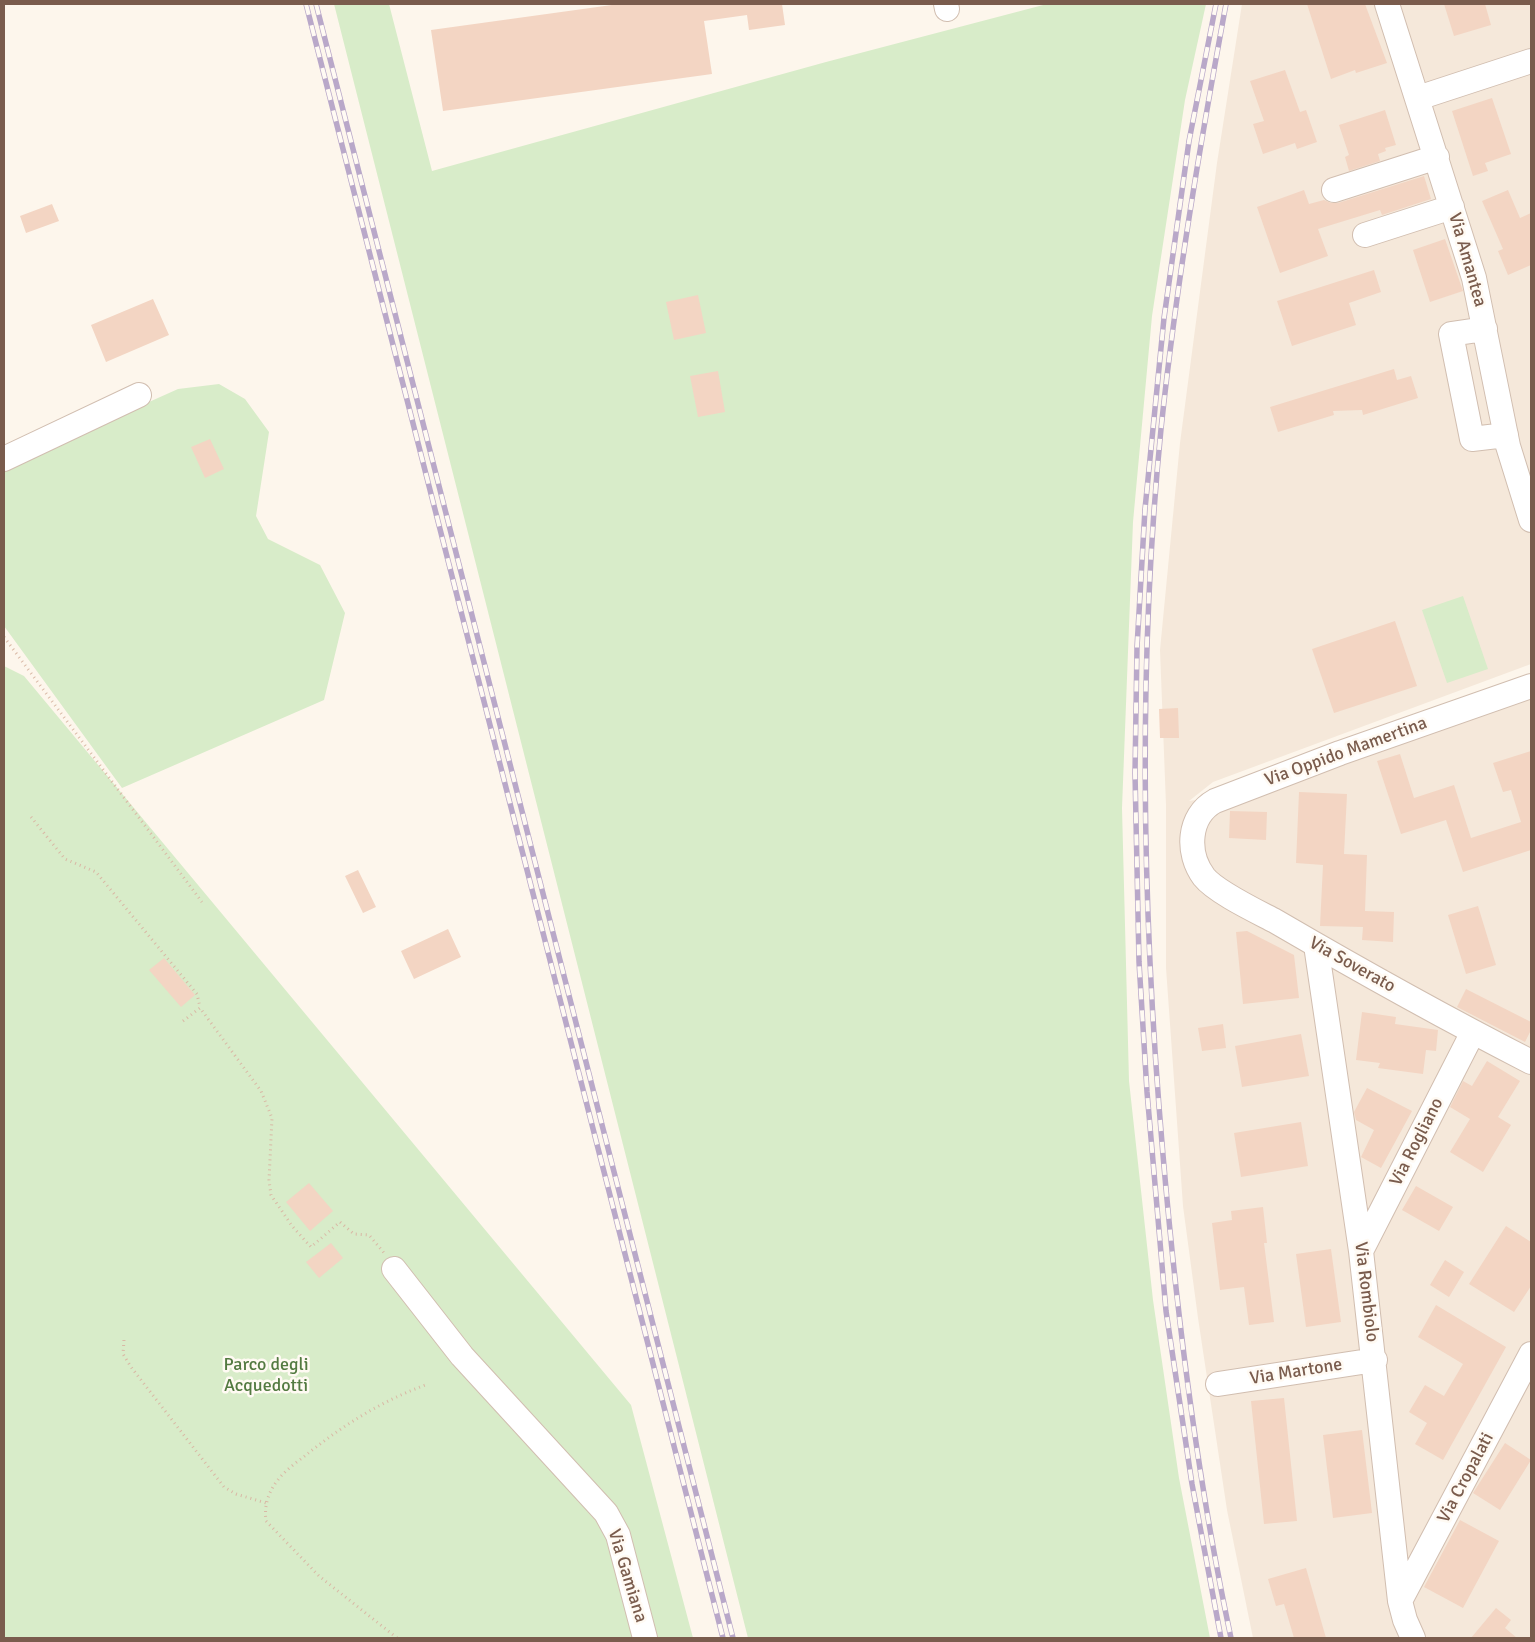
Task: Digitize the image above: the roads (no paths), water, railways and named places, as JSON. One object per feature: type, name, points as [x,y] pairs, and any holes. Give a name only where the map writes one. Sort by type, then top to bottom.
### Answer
[{"type":"street","name":"Via Amantea","points":[[1387,4],[1474,278],[1506,435],[1525,479],[1531,520]]},
{"type":"street","points":[[1418,98],[1531,61]]},
{"type":"street","points":[[1334,190],[1437,157]]},
{"type":"street","points":[[1365,235],[1452,207]]},
{"type":"street","points":[[1485,329],[1452,334],[1472,439],[1506,435]]},
{"type":"street","points":[[4,459],[139,395]]},
{"type":"street","name":"Via Oppido Mamertina","points":[[1192,848],[1192,834],[1197,820],[1206,808],[1215,801],[1340,753],[1531,686]]},
{"type":"street","name":"Via Soverato","points":[[1192,848],[1196,864],[1211,884],[1316,945],[1531,1062]]},
{"type":"street","name":"Via Rombiolo","points":[[1316,945],[1375,1360],[1400,1601],[1404,1620],[1413,1638]]},
{"type":"street","name":"Via Rogliano","points":[[1361,1251],[1473,1032]]},
{"type":"street","name":"Via Gamiana","points":[[394,1269],[462,1356],[588,1491],[606,1513],[618,1535],[645,1638]]},
{"type":"street","name":"Via Cropalati","points":[[1400,1601],[1531,1354]]},
{"type":"street","name":"Via Martone","points":[[1218,1384],[1375,1360]]},
{"type":"railway","points":[[306,4],[723,1638]]},
{"type":"railway","points":[[316,4],[733,1638]]},
{"type":"railway","points":[[1216,4],[1189,141],[1164,318],[1145,509],[1137,647],[1135,773],[1139,962],[1147,1092],[1166,1311],[1192,1484],[1221,1638]]},
{"type":"railway","points":[[1226,4],[1189,216],[1161,429],[1148,610],[1145,792],[1150,974],[1163,1155],[1175,1277],[1198,1458],[1231,1638]]},
{"type":"park label","name":"Parco degli Acquedotti","points":[[266,1375]]}]
